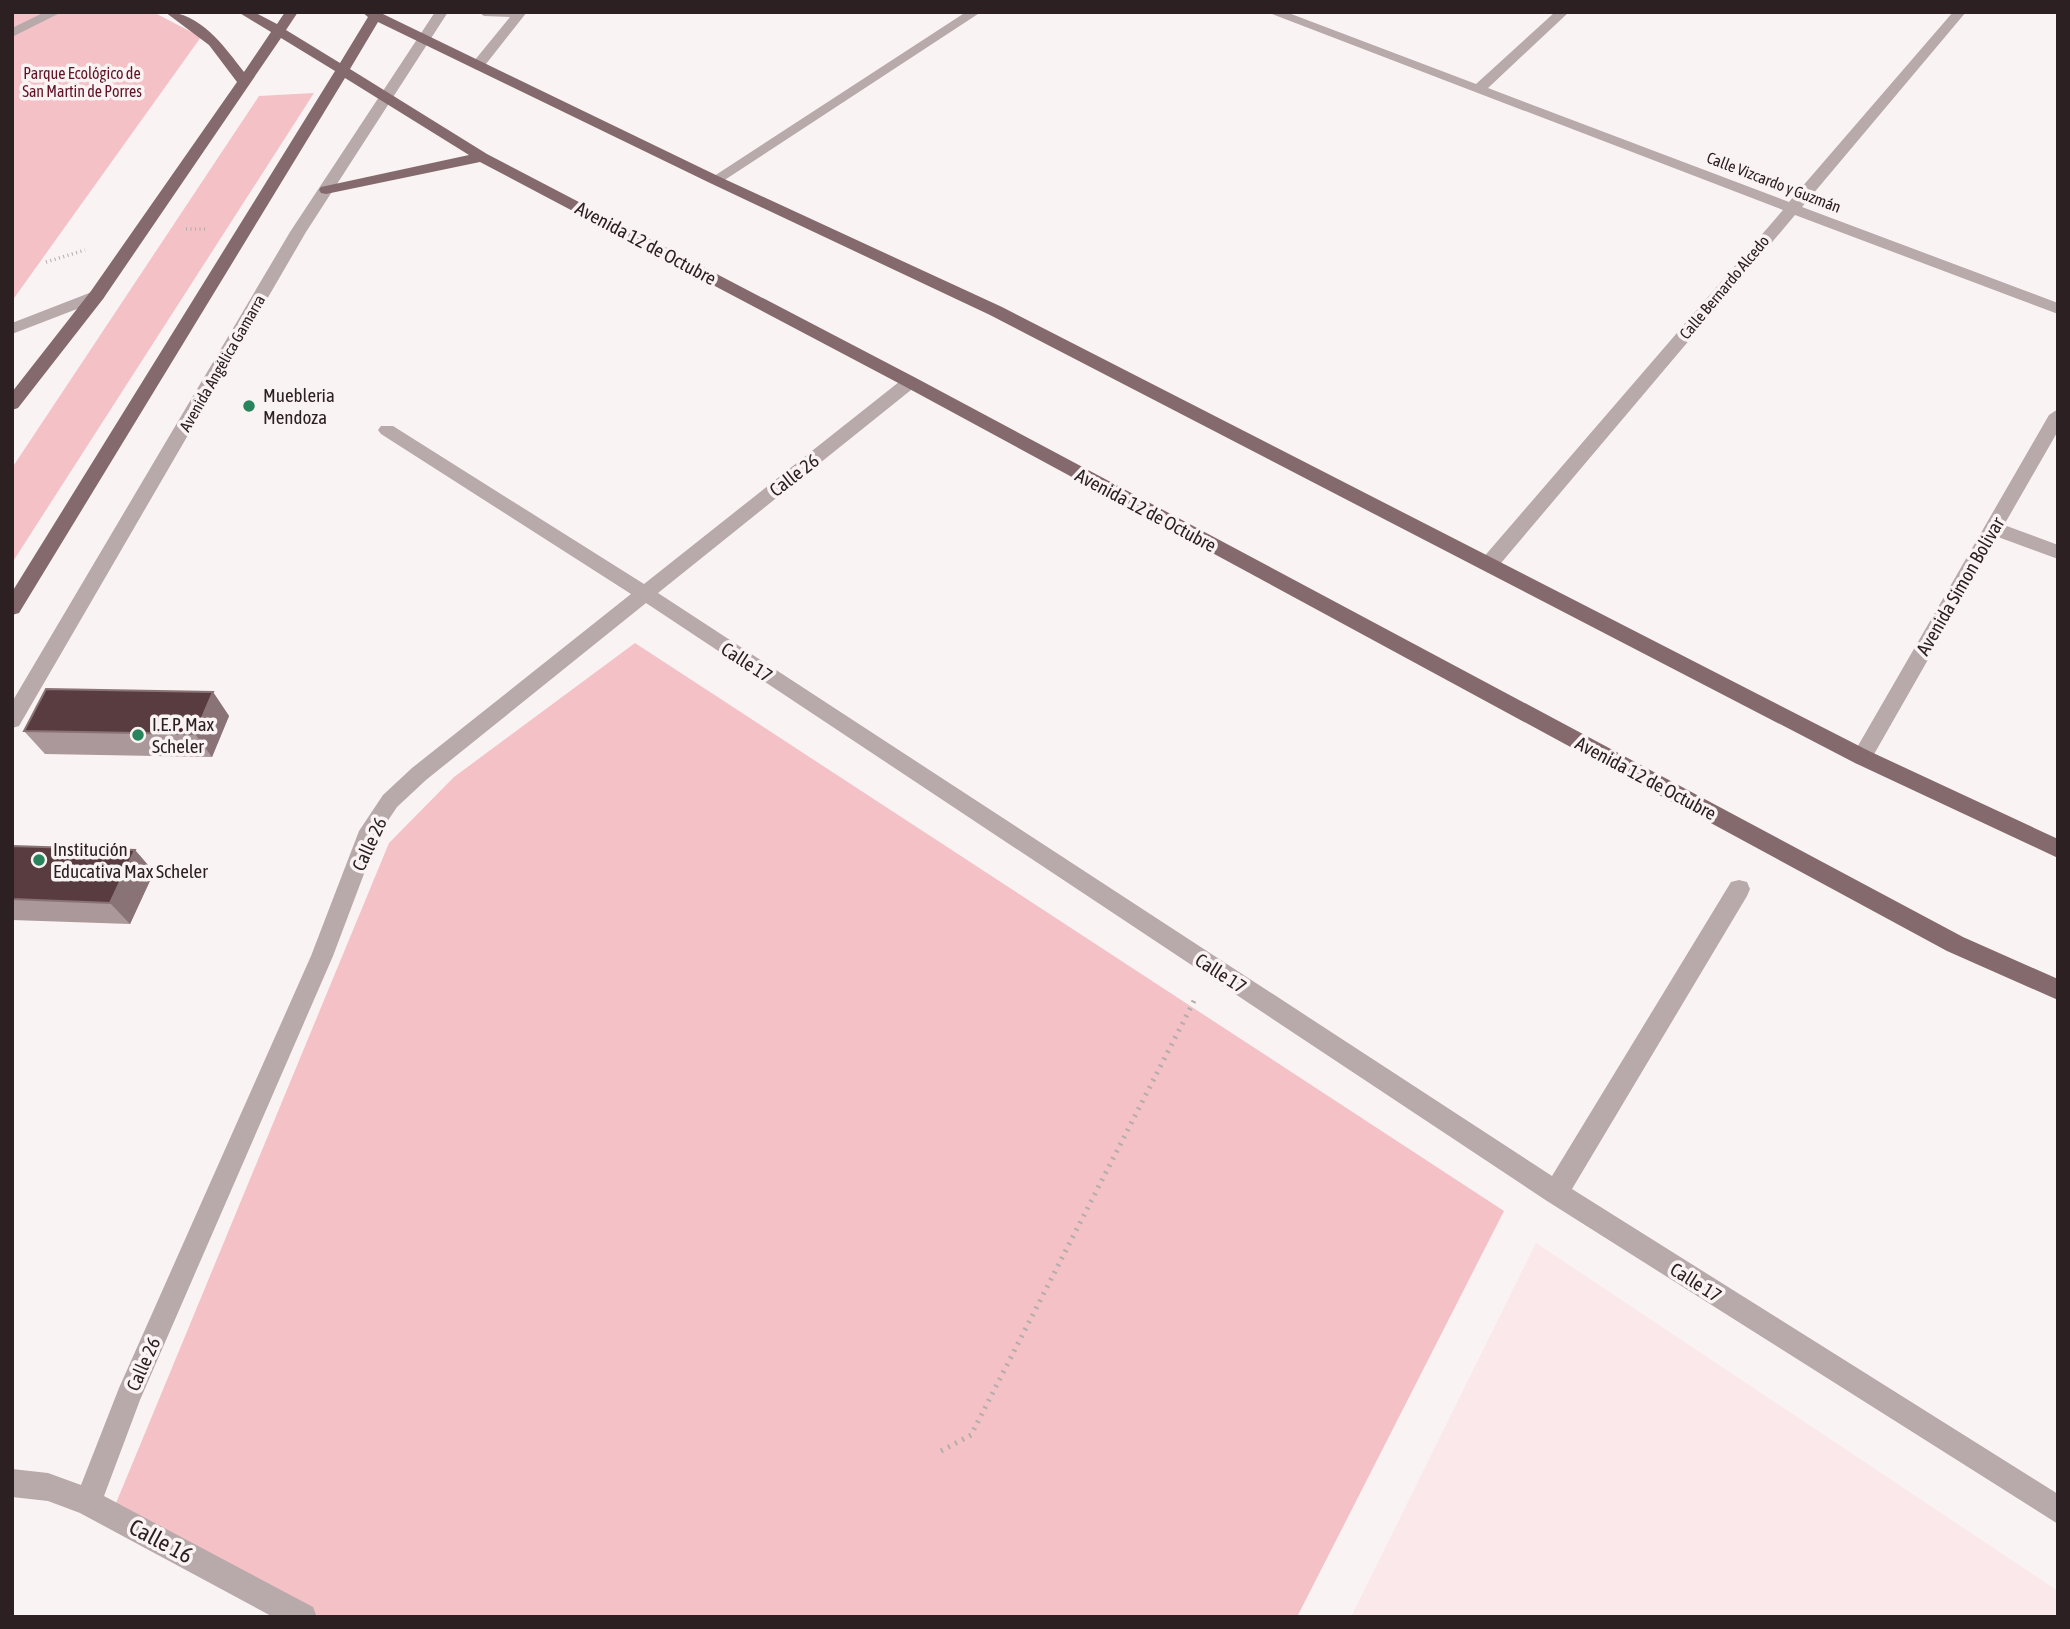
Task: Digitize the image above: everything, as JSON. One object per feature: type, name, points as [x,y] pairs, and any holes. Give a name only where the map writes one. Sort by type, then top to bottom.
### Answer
[{"type":"main road","points":[[171,12],[214,42],[243,81]]},
{"type":"main road","name":"Avenida 12 de Octubre","points":[[244,12],[482,157],[1955,944],[2058,990]]},
{"type":"main road","points":[[12,404],[97,295],[292,12]]},
{"type":"main road","points":[[12,608],[343,70],[374,13],[477,66],[996,311],[1862,757],[2058,849]]},
{"type":"main road","points":[[326,190],[482,157]]},
{"type":"street","points":[[12,33],[55,12]]},
{"type":"street","name":"Avenida Angélica Gamarra","points":[[12,720],[326,190],[442,12]]},
{"type":"street","points":[[484,12],[521,13]]},
{"type":"street","points":[[715,180],[975,12]]},
{"type":"street","name":"Calle Vizcardo y Guzmán","points":[[1273,12],[2058,309]]},
{"type":"street","points":[[1478,90],[1563,12]]},
{"type":"street","name":"Calle Bernardo Alcedo","points":[[1489,564],[1960,12]]},
{"type":"street","points":[[477,66],[521,13]]},
{"type":"street","points":[[12,329],[97,295]]},
{"type":"street","name":"Calle 26","points":[[88,1502],[128,1397],[322,956],[370,831],[390,801],[419,774],[909,383]]},
{"type":"street","name":"Avenida Simon Bolivar","points":[[1862,757],[2058,415]]},
{"type":"street","name":"Calle 17","points":[[387,430],[644,593],[1556,1193],[2058,1510]]},
{"type":"street","points":[[1993,528],[2058,552]]},
{"type":"street","points":[[1556,1193],[1739,889]]},
{"type":"street","name":"Calle 16","points":[[12,1483],[48,1487],[88,1502],[303,1617]]},
{"type":"path","points":[[185,229],[213,229]]},
{"type":"path","points":[[941,1451],[971,1435],[1197,995]]},
{"type":"shaded area","points":[[1536,1243],[2058,1591],[2058,1617],[1351,1617]]},
{"type":"green space","name":"Parque Ecológico de San Martin de Porres","points":[[12,12],[153,12],[201,37],[12,301]]},
{"type":"green space","points":[[314,93],[12,563],[12,468],[259,96]]},
{"type":"green space","points":[[635,643],[1504,1211],[1297,1617],[321,1617],[114,1508],[389,843],[454,777]]},
{"type":"building","points":[[46,689],[213,692],[195,734],[24,731]]},
{"type":"building","points":[[12,846],[135,850],[110,903],[12,899]]},
{"type":"place","name":"Muebleria Mendoza","points":[[249,406]]},
{"type":"place","name":"I.E.P. Max Scheler","points":[[138,735]]},
{"type":"place","name":"Institución Educativa Max Scheler","points":[[39,860]]}]
